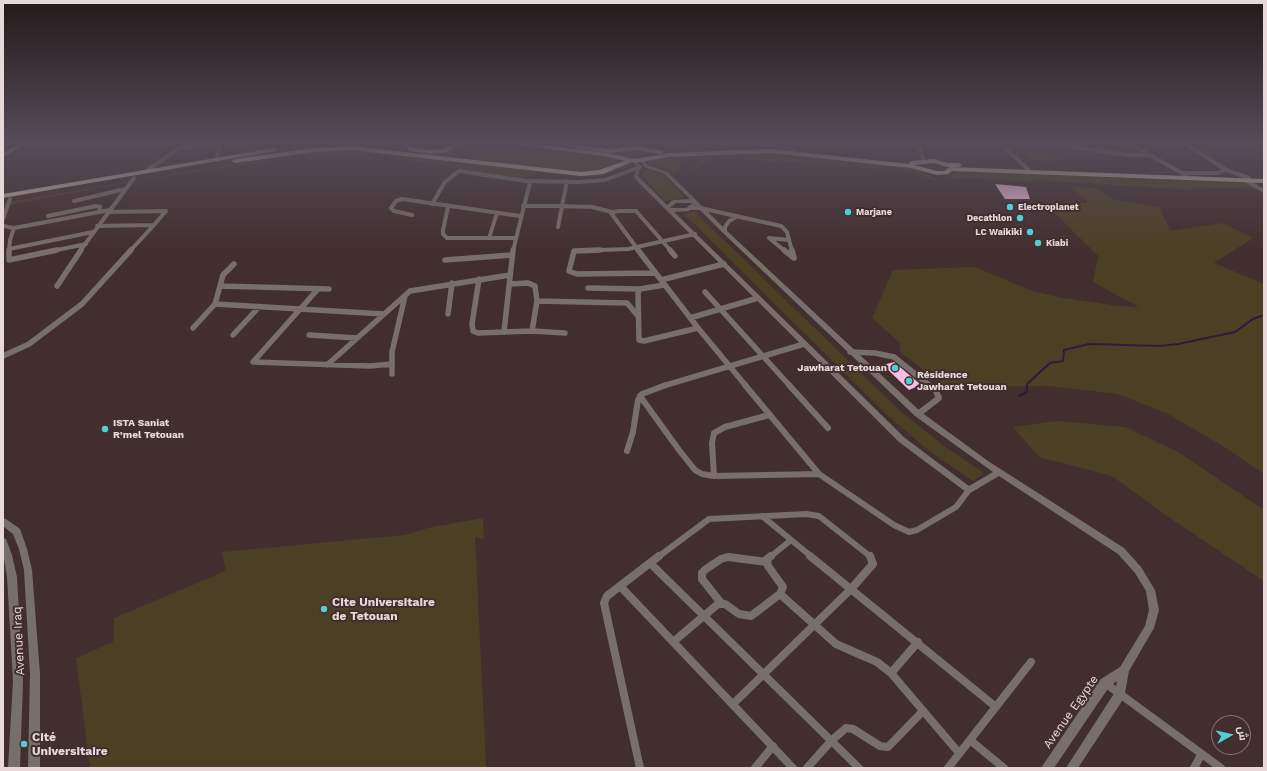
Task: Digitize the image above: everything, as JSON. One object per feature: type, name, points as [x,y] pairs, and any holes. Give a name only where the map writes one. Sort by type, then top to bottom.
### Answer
[{"type":"highway","points":[[3,196],[100,179]]},
{"type":"highway","points":[[7,200],[128,179]]},
{"type":"highway","points":[[1224,179],[1264,181]]},
{"type":"highway","points":[[1237,179],[1256,179]]},
{"type":"street","points":[[57,286],[97,226],[133,179]]},
{"type":"street","points":[[432,204],[445,182],[449,179]]},
{"type":"street","points":[[511,179],[530,182],[608,179]]},
{"type":"street","points":[[638,179],[902,440],[969,490]]},
{"type":"street","points":[[671,179],[693,204]]},
{"type":"street","points":[[1248,180],[1264,190]]},
{"type":"street","points":[[558,227],[567,181]]},
{"type":"street","points":[[504,332],[512,254],[520,216],[530,182]]},
{"type":"street","points":[[74,201],[125,189]]},
{"type":"street","points":[[412,215],[394,211],[391,208],[396,201],[402,199],[448,207],[520,216]]},
{"type":"street","points":[[3,219],[7,200]]},
{"type":"street","points":[[668,209],[671,203],[677,201],[693,204],[700,208],[850,352],[918,414],[962,448],[1121,551],[1138,570],[1150,590],[1154,610],[1149,628],[1124,670],[1120,694],[1072,768]]},
{"type":"street","points":[[668,209],[682,211],[693,204]]},
{"type":"street","points":[[48,216],[96,206],[100,206],[99,211]]},
{"type":"street","points":[[523,206],[592,207],[612,212],[630,210],[636,211],[675,256]]},
{"type":"street","points":[[448,207],[443,230],[445,236],[451,239],[515,238]]},
{"type":"street","points":[[700,208],[781,226],[786,230],[789,240],[794,258],[769,238],[789,240]]},
{"type":"street","points":[[3,226],[14,228],[99,211],[166,211],[82,304],[29,344],[3,356]]},
{"type":"street","points":[[612,212],[612,215],[690,318],[819,474],[894,525],[909,532],[917,530],[956,507],[969,490],[999,472]]},
{"type":"street","points":[[489,238],[497,213]]},
{"type":"street","points":[[725,232],[725,227],[729,220],[738,216]]},
{"type":"street","points":[[97,226],[154,225]]},
{"type":"street","points":[[14,228],[10,240],[8,260],[86,244]]},
{"type":"street","points":[[9,249],[94,232]]},
{"type":"street","points":[[655,273],[577,274],[569,271],[574,251],[636,247],[695,234]]},
{"type":"street","points":[[3,242],[10,240]]},
{"type":"street","points":[[445,260],[512,254]]},
{"type":"street","points":[[193,328],[215,304],[223,275],[234,264]]},
{"type":"street","points":[[661,280],[724,264]]},
{"type":"street","points":[[327,365],[413,290],[510,275]]},
{"type":"street","points":[[479,279],[472,324],[473,331],[478,333],[532,331],[565,333]]},
{"type":"street","points":[[448,314],[452,283]]},
{"type":"street","points":[[510,284],[528,283],[534,285],[536,289],[537,300],[532,331]]},
{"type":"street","points":[[588,288],[640,289],[664,285]]},
{"type":"street","points":[[220,286],[329,289]]},
{"type":"street","points":[[318,288],[253,362],[370,366],[392,364]]},
{"type":"street","points":[[640,289],[638,293],[638,338],[641,341],[698,328]]},
{"type":"street","points":[[705,292],[828,428]]},
{"type":"street","points":[[392,374],[392,352],[405,296]]},
{"type":"street","points":[[690,318],[758,298]]},
{"type":"street","points":[[537,300],[626,303],[638,316]]},
{"type":"street","points":[[215,304],[384,314]]},
{"type":"street","points":[[233,334],[259,307]]},
{"type":"street","points":[[309,335],[358,338]]},
{"type":"street","points":[[640,396],[660,387],[804,344]]},
{"type":"street","points":[[850,352],[875,353],[898,359],[936,391],[939,398],[918,414]]},
{"type":"street","points":[[627,451],[633,432],[640,396]]},
{"type":"street","points":[[640,396],[695,470],[706,476],[819,474]]},
{"type":"street","points":[[714,476],[712,442],[714,433],[725,427],[769,415]]},
{"type":"street","points":[[640,768],[604,608],[607,596],[694,528],[709,519],[724,517],[814,514],[864,550],[872,558],[873,564],[851,589],[733,704]]},
{"type":"street","points":[[762,516],[918,642],[996,708]]},
{"type":"street","name":"Avenue Iraq","points":[[3,521],[17,532],[28,570],[35,674],[34,768]]},
{"type":"street","points":[[767,562],[728,557],[721,559],[706,569],[702,573],[702,579],[721,603],[739,614],[751,616],[780,594],[783,589],[781,583],[770,570],[767,559],[791,540]]},
{"type":"street","name":"Avenue Iraq","points":[[3,542],[8,555],[12,577],[18,681],[14,768]]},
{"type":"street","points":[[650,563],[859,768]]},
{"type":"street","points":[[620,586],[793,768]]},
{"type":"street","points":[[780,594],[836,644],[877,662],[891,673],[960,753]]},
{"type":"street","points":[[673,642],[704,615],[721,603]]},
{"type":"street","points":[[891,673],[918,642]]},
{"type":"street","points":[[948,768],[1031,662]]},
{"type":"street","name":"Avenue Egypte","points":[[1047,768],[1105,683],[1124,670]]},
{"type":"street","points":[[1105,683],[1221,768]]},
{"type":"street","points":[[807,768],[843,730],[849,728],[858,731],[880,746],[888,747],[923,711]]},
{"type":"street","points":[[970,740],[1004,768]]},
{"type":"street","points":[[755,768],[773,746]]},
{"type":"street","points":[[1194,768],[1202,755]]},
{"type":"shaded area","points":[[143,179],[148,179],[3,206],[3,203]]},
{"type":"shaded area","points":[[645,179],[667,179],[685,197],[665,201]]},
{"type":"shaded area","points":[[981,179],[1151,179],[1248,183],[1258,189],[1192,187],[1194,190],[1032,180],[1032,182]]},
{"type":"shaded area","points":[[1071,187],[1095,188],[1114,200],[1160,207],[1170,231],[1223,223],[1253,238],[1214,263],[1264,284],[1264,474],[1223,446],[1166,413],[1118,394],[1050,386],[946,387],[900,352],[900,343],[872,318],[893,270],[975,267],[1032,291],[1063,298],[1119,306],[1139,307],[1093,282],[1098,256],[1045,203],[1089,203]]},
{"type":"shaded area","points":[[694,211],[898,409],[940,443],[984,473],[973,481],[928,450],[886,414],[684,214]]},
{"type":"shaded area","points":[[1057,421],[1125,427],[1178,452],[1264,510],[1264,581],[1170,518],[1112,476],[1039,457],[1013,427]]},
{"type":"shaded area","name":"Cite Universitaire de Tetouan","points":[[483,518],[484,539],[475,537],[486,768],[90,768],[76,658],[113,642],[114,618],[226,571],[222,552],[405,535],[428,528]]},
{"type":"building","points":[[995,184],[1026,187],[1030,199],[1005,199]]},
{"type":"building","points":[[894,362],[920,384],[909,390],[883,365]]},
{"type":"waterway","points":[[1019,396],[1027,392],[1027,384],[1050,363],[1063,361],[1064,350],[1089,344],[1160,346],[1178,344],[1235,332],[1253,319],[1264,315]]},
{"type":"place","name":"Electroplanet","points":[[1010,207]]},
{"type":"place","name":"Marjane","points":[[848,212]]},
{"type":"place","name":"Decathlon","points":[[1020,218]]},
{"type":"place","name":"LC Waikiki","points":[[1030,232]]},
{"type":"place","name":"Kiabi","points":[[1038,243]]},
{"type":"place","name":"Jawharat Tetouan","points":[[895,368]]},
{"type":"place","name":"Résidence Jawharat Tetouan","points":[[909,381]]},
{"type":"place","name":"ISTA Saniat R’mel Tetouan","points":[[105,429]]},
{"type":"place","name":"Cite Universitaire de Tetouan","points":[[324,609]]},
{"type":"place","name":"Cité Universitaire","points":[[24,744]]}]
